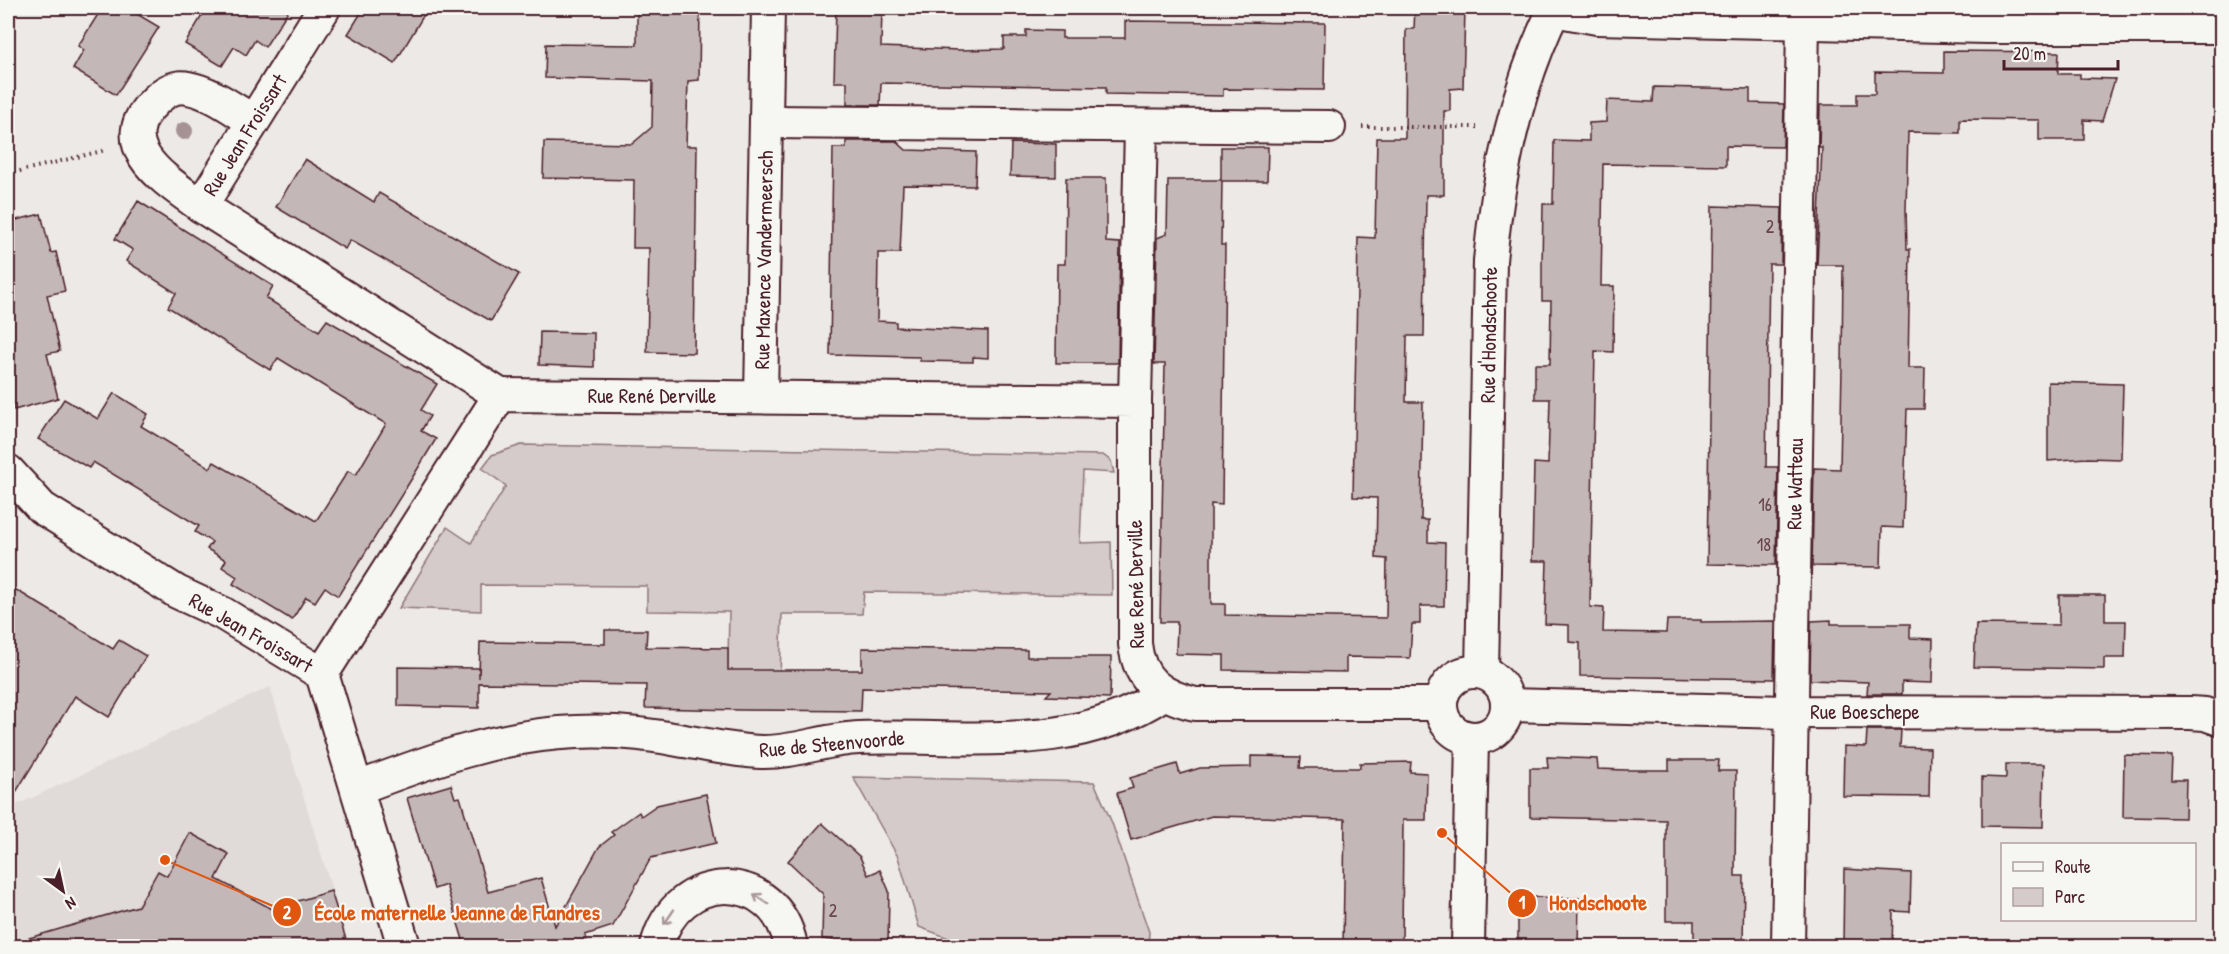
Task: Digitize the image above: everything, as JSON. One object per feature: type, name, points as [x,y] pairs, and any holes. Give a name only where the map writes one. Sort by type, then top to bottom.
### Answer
[{"type":"street","name":"Rue Jean Froissart","points":[[324,8],[201,206],[500,395]]},
{"type":"street","name":"Rue Maxence Vandermeersch","points":[[761,397],[768,8]]},
{"type":"street","points":[[1555,9],[1597,18],[1803,22],[1986,17],[2222,27]]},
{"type":"street","name":"Rue d'Hondschoote","points":[[1482,672],[1490,261],[1501,172],[1511,127],[1540,42],[1555,9]]},
{"type":"street","name":"Rue Watteau","points":[[1788,946],[1803,22]]},
{"type":"street","points":[[201,206],[163,178],[140,150],[137,129],[147,108],[165,92],[185,87],[207,94],[253,121]]},
{"type":"street","name":"Rue Maxence Vandermeersch","points":[[767,122],[1141,127]]},
{"type":"street","points":[[1141,127],[1329,127]]},
{"type":"street","name":"Rue René Derville","points":[[1141,127],[1135,401],[1135,644],[1137,657],[1143,670],[1163,694]]},
{"type":"street","points":[[322,674],[500,395]]},
{"type":"street","name":"Rue René Derville","points":[[500,395],[1135,401]]},
{"type":"street","name":"Rue Jean Froissart","points":[[8,471],[42,508],[177,592],[222,613],[322,674],[404,946]]},
{"type":"street","points":[[1466,672],[1482,672],[1500,683],[1508,705],[1507,714],[1498,729],[1484,737],[1472,738],[1456,733],[1448,725],[1441,704],[1445,689],[1452,680],[1466,672]]},
{"type":"street","points":[[1163,694],[1195,704],[1441,704]]},
{"type":"street","name":"Rue de Steenvoorde","points":[[358,788],[423,763],[498,741],[540,734],[612,731],[761,752],[857,738],[1041,737],[1094,728],[1140,710],[1163,694]]},
{"type":"street","name":"Rue Boeschepe","points":[[1508,705],[1791,712],[2190,713],[2205,714],[2222,720]]},
{"type":"street","points":[[1468,946],[1472,738]]},
{"type":"street","points":[[657,946],[661,928],[674,909],[692,895],[714,887],[737,888],[759,896],[777,911],[788,931],[791,946]]},
{"type":"path","points":[[1329,127],[1511,127]]},
{"type":"path","points":[[8,174],[139,142]]},
{"type":"shaded area","points":[[270,687],[349,946],[18,946],[8,911],[8,809]]},
{"type":"green space","points":[[521,445],[1103,455],[1111,461],[1114,473],[1083,471],[1080,543],[1111,542],[1112,595],[864,592],[862,614],[782,614],[779,710],[727,709],[729,612],[647,611],[647,586],[481,585],[481,611],[399,608],[447,527],[471,543],[506,486],[482,468],[492,455]]},
{"type":"green space","points":[[853,777],[1094,782],[1112,823],[1149,932],[1148,946],[970,946],[919,927],[898,857]]},
{"type":"building","points":[[102,8],[127,8],[159,27],[116,95],[73,69],[84,50],[78,46]]},
{"type":"building","points":[[203,8],[290,8],[265,47],[255,40],[246,55],[234,47],[222,66],[185,44],[206,9]]},
{"type":"building","points":[[364,8],[428,8],[395,63],[348,34]]},
{"type":"building","points":[[637,8],[700,8],[699,80],[688,81],[686,146],[697,146],[694,353],[647,352],[649,248],[633,248],[634,180],[543,178],[544,142],[632,144],[652,127],[653,81],[545,78],[546,44],[637,45]]},
{"type":"building","points":[[836,8],[882,8],[881,47],[960,50],[1004,49],[1004,37],[1026,37],[1026,30],[1062,31],[1062,38],[1125,38],[1125,21],[1325,23],[1324,90],[1223,89],[1223,96],[1106,94],[1106,87],[881,83],[880,105],[847,105],[847,82],[834,82]]},
{"type":"building","points":[[1415,8],[1465,8],[1463,88],[1450,89],[1450,111],[1444,111],[1444,195],[1426,195],[1424,336],[1407,336],[1406,402],[1423,402],[1421,520],[1428,520],[1428,542],[1445,543],[1444,606],[1420,606],[1420,624],[1412,624],[1410,658],[1346,657],[1346,672],[1224,670],[1224,655],[1176,654],[1177,622],[1160,622],[1165,364],[1154,364],[1157,238],[1167,234],[1168,180],[1221,180],[1221,147],[1268,147],[1267,181],[1222,181],[1221,245],[1225,245],[1222,505],[1211,504],[1211,604],[1225,604],[1225,615],[1386,618],[1387,559],[1376,558],[1377,498],[1353,497],[1358,237],[1375,238],[1377,138],[1405,138],[1406,29],[1414,29]]},
{"type":"building","points":[[1944,51],[2059,52],[2058,74],[2080,74],[2080,78],[2115,79],[2102,121],[2084,120],[2084,140],[2039,140],[2039,120],[1960,119],[1960,133],[1908,132],[1906,209],[1907,249],[1910,249],[1908,368],[1925,368],[1924,409],[1907,409],[1903,528],[1882,527],[1881,567],[1812,566],[1814,468],[1840,469],[1842,367],[1843,265],[1817,265],[1822,147],[1819,147],[1820,105],[1857,105],[1857,94],[1875,94],[1875,72],[1944,73]]},
{"type":"building","points":[[1654,87],[1750,89],[1750,103],[1784,104],[1783,147],[1726,146],[1726,166],[1603,164],[1601,286],[1614,286],[1613,352],[1595,351],[1590,607],[1604,608],[1603,632],[1666,633],[1667,620],[1775,621],[1774,679],[1580,676],[1580,643],[1569,642],[1569,625],[1545,624],[1547,561],[1532,561],[1534,463],[1548,464],[1550,399],[1535,399],[1535,364],[1550,364],[1551,301],[1542,301],[1543,204],[1553,204],[1554,140],[1589,141],[1589,123],[1606,122],[1607,100],[1653,102]]},
{"type":"building","points":[[846,141],[896,141],[906,150],[976,152],[975,186],[903,185],[900,253],[878,253],[877,321],[896,322],[896,327],[988,331],[988,358],[973,357],[973,362],[920,361],[920,357],[830,355],[833,148],[846,148]]},
{"type":"building","points":[[1011,143],[1056,144],[1056,177],[1010,176]]},
{"type":"building","points":[[305,159],[374,202],[379,193],[519,274],[491,321],[350,240],[345,249],[276,207]]},
{"type":"building","points":[[1066,178],[1106,178],[1106,242],[1120,243],[1118,363],[1056,363],[1057,264],[1065,264]]},
{"type":"building","points":[[138,201],[273,286],[266,298],[319,331],[327,320],[437,384],[421,410],[430,416],[421,431],[436,439],[409,483],[338,596],[325,587],[315,602],[306,597],[292,620],[233,584],[237,577],[222,567],[226,560],[207,549],[212,542],[195,532],[199,526],[93,462],[89,468],[38,439],[64,399],[98,419],[114,393],[148,414],[141,426],[210,468],[214,462],[316,521],[348,471],[356,475],[386,424],[278,358],[270,370],[168,307],[176,293],[126,261],[133,250],[115,239]]},
{"type":"building","points":[[1712,206],[1782,208],[1781,264],[1769,264],[1766,467],[1778,467],[1776,565],[1707,564]]},
{"type":"building","points":[[41,214],[51,253],[56,252],[65,291],[47,295],[60,351],[47,354],[58,398],[14,410],[8,382],[8,222]]},
{"type":"building","points":[[540,332],[594,333],[594,367],[539,365]]},
{"type":"building","points":[[2048,382],[2123,384],[2121,459],[2086,458],[2048,461]]},
{"type":"building","points":[[8,585],[113,649],[119,640],[146,656],[109,717],[75,696],[8,805]]},
{"type":"building","points":[[2059,595],[2105,595],[2105,621],[2126,621],[2125,658],[2104,658],[2104,669],[1974,667],[1976,624],[2059,625]]},
{"type":"building","points":[[1831,620],[1831,624],[1910,624],[1910,638],[1933,639],[1932,683],[1902,682],[1902,694],[1867,694],[1868,682],[1810,680],[1811,621]]},
{"type":"building","points":[[605,630],[647,630],[646,647],[728,648],[728,670],[862,670],[862,648],[1027,650],[1027,657],[1111,657],[1110,698],[1046,696],[1051,691],[862,688],[861,711],[645,708],[646,685],[479,683],[479,708],[398,706],[398,667],[479,668],[479,678],[480,642],[605,644]]},
{"type":"building","points":[[1867,730],[1901,730],[1900,747],[1930,748],[1929,797],[1843,796],[1844,746],[1866,747]]},
{"type":"building","points":[[2124,755],[2172,756],[2171,780],[2186,780],[2185,818],[2123,817]]},
{"type":"building","points":[[1251,756],[1301,757],[1300,768],[1360,768],[1360,763],[1411,762],[1410,772],[1427,773],[1426,820],[1403,820],[1402,946],[1343,946],[1345,819],[1212,816],[1131,840],[1117,793],[1133,788],[1130,778],[1177,764],[1180,774],[1200,768],[1251,767]]},
{"type":"building","points":[[1547,757],[1597,759],[1598,769],[1626,770],[1669,770],[1669,760],[1719,760],[1718,771],[1736,771],[1735,876],[1744,876],[1743,946],[1694,946],[1694,921],[1666,921],[1666,820],[1530,817],[1530,768],[1548,768]]},
{"type":"building","points":[[2006,764],[2044,764],[2043,827],[1982,826],[1982,777],[2006,778]]},
{"type":"building","points":[[451,785],[455,798],[460,797],[488,892],[541,878],[555,926],[599,847],[614,835],[611,832],[639,812],[641,816],[657,805],[706,794],[716,843],[651,858],[613,926],[585,935],[588,946],[465,946],[446,885],[434,889],[407,798]]},
{"type":"building","points":[[822,823],[860,857],[868,875],[880,870],[889,891],[888,946],[833,946],[833,940],[822,939],[823,894],[788,861]]},
{"type":"building","points":[[190,833],[229,854],[216,879],[272,909],[331,891],[348,946],[30,946],[29,938],[138,906],[158,871],[167,876]]},
{"type":"building","points":[[1844,869],[1911,873],[1910,912],[1893,911],[1892,946],[1843,946]]},
{"type":"building","points":[[1528,897],[1579,898],[1578,946],[1518,946],[1518,914],[1528,914]]},
{"type":"place","name":"Hondschoote","points":[[1442,833]]},
{"type":"place","name":"École maternelle Jeanne de Flandres","points":[[165,860]]}]
